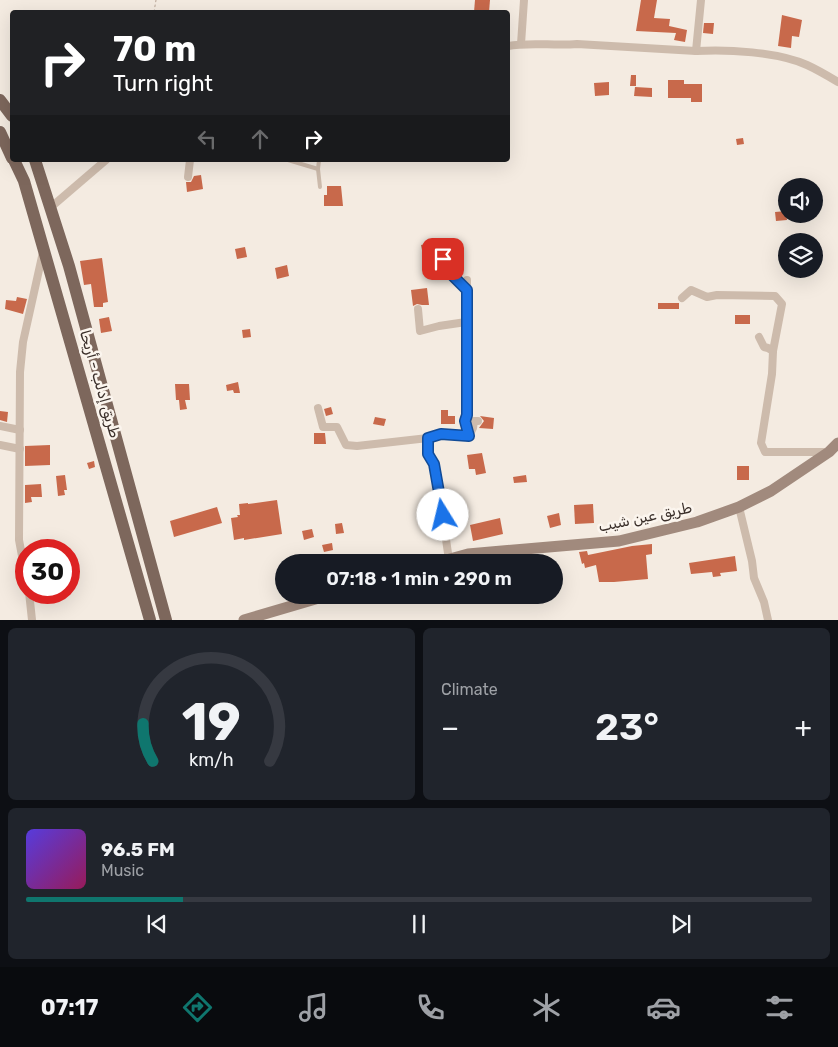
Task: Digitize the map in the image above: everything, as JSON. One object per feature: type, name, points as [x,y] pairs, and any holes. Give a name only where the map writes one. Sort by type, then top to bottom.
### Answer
[{"type":"main road","points":[[0,100],[10,113]]},
{"type":"main road","name":"طريق إدلب - أريحا","points":[[0,132],[10,153]]},
{"type":"main road","name":"طريق إدلب - أريحا","points":[[14,162],[24,181],[44,248],[150,620]]},
{"type":"main road","name":"طريق إدلب - أريحا","points":[[36,162],[69,266],[166,620]]},
{"type":"main road","name":"طريق عين شيب","points":[[468,554],[619,541],[697,522],[739,507],[771,491],[829,452],[838,443]]},
{"type":"main road","points":[[139,577],[153,574]]},
{"type":"main road","points":[[244,620],[298,604]]},
{"type":"street","points":[[521,44],[524,0]]},
{"type":"street","points":[[696,51],[701,0]]},
{"type":"street","points":[[510,46],[577,44],[770,54],[806,64],[838,82]]},
{"type":"street","points":[[50,208],[104,162]]},
{"type":"street","points":[[188,177],[190,162]]},
{"type":"street","points":[[18,539],[20,372],[23,342],[44,248]]},
{"type":"street","points":[[447,258],[440,261],[467,290]]},
{"type":"street","points":[[467,280],[467,415],[465,421],[469,436]]},
{"type":"street","points":[[682,298],[691,290],[707,297],[716,295],[775,296],[782,304],[773,351],[772,374],[761,443],[765,452],[829,452]]},
{"type":"street","points":[[418,308],[420,331],[466,322]]},
{"type":"street","points":[[759,338],[764,347],[773,351]]},
{"type":"street","points":[[318,408],[323,426],[337,427],[346,445],[357,446],[428,438],[441,434],[469,436]]},
{"type":"street","points":[[469,436],[474,421],[478,421]]},
{"type":"street","points":[[0,426],[20,430]]},
{"type":"street","points":[[428,438],[428,454],[434,464],[443,554]]},
{"type":"street","points":[[0,444],[20,449]]},
{"type":"street","points":[[739,507],[752,561],[754,578],[764,602],[768,620]]},
{"type":"street","points":[[30,604],[32,620]]},
{"type":"lane","points":[[293,162],[318,169]]},
{"type":"lane","points":[[318,162],[320,187]]},
{"type":"building","points":[[475,0],[490,0],[489,10],[474,10]]},
{"type":"building","points":[[641,0],[657,0],[654,18],[670,19],[669,26],[687,30],[685,42],[674,40],[676,33],[636,31]]},
{"type":"building","points":[[782,15],[802,20],[799,37],[792,36],[791,48],[778,46]]},
{"type":"building","points":[[704,23],[714,23],[713,34],[703,33]]},
{"type":"building","points":[[631,75],[636,75],[636,86],[630,86]]},
{"type":"building","points":[[668,80],[684,80],[684,84],[702,84],[702,102],[691,102],[691,98],[668,98]]},
{"type":"building","points":[[609,82],[609,95],[595,96],[594,83]]},
{"type":"building","points":[[635,87],[652,88],[652,97],[634,96]]},
{"type":"building","points":[[743,138],[744,144],[737,145],[736,139]]},
{"type":"building","points":[[201,175],[203,189],[187,192],[186,182],[191,182],[194,176]]},
{"type":"building","points":[[327,186],[341,186],[343,206],[324,206],[324,195],[327,195]]},
{"type":"building","points":[[775,212],[778,212],[778,221],[776,221]]},
{"type":"building","points":[[433,243],[435,253],[423,255],[421,245]]},
{"type":"building","points":[[245,247],[247,257],[237,259],[235,249]]},
{"type":"building","points":[[448,251],[461,251],[462,263],[450,264],[453,258]]},
{"type":"building","points":[[102,258],[108,302],[103,303],[103,307],[94,307],[91,284],[84,285],[80,261]]},
{"type":"building","points":[[287,265],[289,276],[277,279],[275,268]]},
{"type":"building","points":[[427,288],[429,305],[417,304],[413,306],[411,290]]},
{"type":"building","points":[[17,297],[27,299],[23,314],[5,309],[6,300],[16,301]]},
{"type":"building","points":[[658,303],[679,303],[679,309],[658,309]]},
{"type":"building","points":[[735,315],[750,315],[750,324],[735,324]]},
{"type":"building","points":[[109,317],[112,331],[101,333],[99,319]]},
{"type":"building","points":[[250,329],[251,337],[243,338],[242,330]]},
{"type":"building","points":[[238,382],[240,393],[234,393],[233,390],[227,391],[226,385]]},
{"type":"building","points":[[175,384],[189,384],[190,400],[185,400],[187,409],[180,410],[179,400],[176,400]]},
{"type":"building","points":[[331,407],[333,414],[326,416],[324,409]]},
{"type":"building","points":[[441,410],[448,410],[448,416],[455,416],[455,424],[441,424]]},
{"type":"building","points":[[0,411],[8,412],[7,422],[0,420]]},
{"type":"building","points":[[480,416],[494,418],[493,429],[479,428],[484,421]]},
{"type":"building","points":[[375,417],[386,419],[384,426],[373,424]]},
{"type":"building","points":[[314,433],[325,433],[326,444],[314,444]]},
{"type":"building","points":[[50,445],[50,465],[25,466],[25,446]]},
{"type":"building","points":[[482,453],[486,473],[476,475],[475,469],[469,469],[467,455]]},
{"type":"building","points":[[94,461],[95,467],[89,469],[87,463]]},
{"type":"building","points":[[737,466],[749,466],[749,480],[737,480]]},
{"type":"building","points":[[65,475],[67,490],[64,490],[65,495],[58,496],[56,476]]},
{"type":"building","points":[[526,475],[527,482],[514,483],[513,477]]},
{"type":"building","points":[[41,484],[42,497],[31,497],[32,502],[25,503],[25,485]]},
{"type":"building","points":[[277,500],[282,534],[234,540],[231,518],[240,515],[239,504]]},
{"type":"building","points":[[593,504],[594,523],[575,524],[574,505]]},
{"type":"building","points":[[217,507],[222,523],[174,537],[170,521]]},
{"type":"building","points":[[559,513],[561,525],[550,528],[547,516]]},
{"type":"building","points":[[500,518],[503,534],[473,541],[470,525]]},
{"type":"building","points":[[342,523],[344,533],[336,534],[335,524]]},
{"type":"building","points":[[312,529],[314,537],[304,540],[302,531]]},
{"type":"building","points":[[332,543],[333,550],[324,552],[322,545]]},
{"type":"building","points":[[652,544],[652,554],[646,555],[648,579],[599,582],[596,565],[585,568],[579,552],[587,551],[588,555]]},
{"type":"building","points":[[735,556],[737,571],[720,573],[721,576],[713,577],[712,572],[691,574],[689,563]]},
{"type":"route","points":[[443,259],[440,261],[467,290],[467,415],[465,421],[469,436],[441,434],[428,438],[428,454],[434,464],[443,515]]}]
